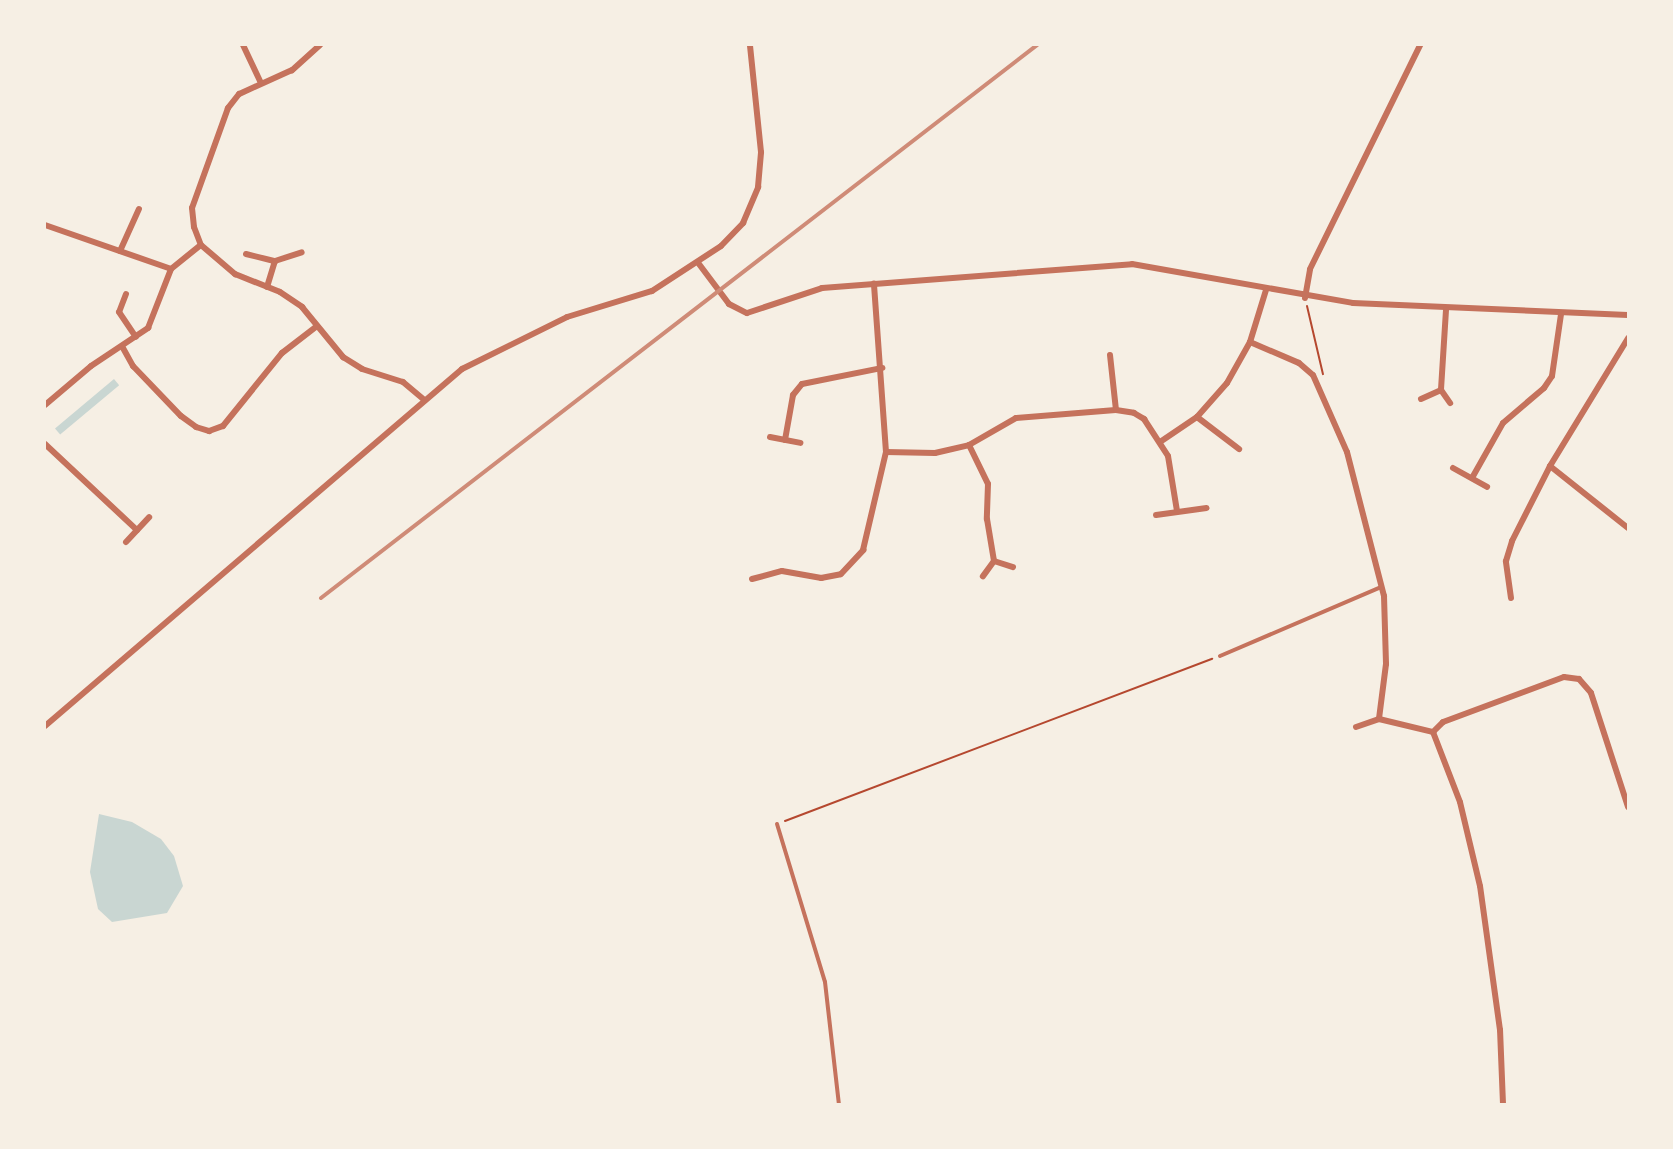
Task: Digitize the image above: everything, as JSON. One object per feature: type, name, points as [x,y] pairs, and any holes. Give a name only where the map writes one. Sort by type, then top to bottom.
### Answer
[{"type":"street","points":[[243,45],[261,83]]},
{"type":"street","points":[[320,45],[292,70],[239,94],[228,108],[192,208],[201,245],[235,274],[267,287],[302,307],[343,357],[362,369],[403,382],[423,399]]},
{"type":"street","points":[[45,726],[423,399],[462,369],[567,317],[652,291],[699,264],[743,223],[758,188],[761,152],[750,45]]},
{"type":"street","points":[[1305,297],[1310,269],[1420,45]]},
{"type":"street","points":[[120,251],[139,209]]},
{"type":"street","points":[[45,225],[171,269]]},
{"type":"street","points":[[45,405],[97,362],[123,348],[148,328],[171,269],[201,245]]},
{"type":"street","points":[[246,254],[275,261],[302,252]]},
{"type":"street","points":[[267,287],[275,261]]},
{"type":"street","points":[[699,264],[729,304],[747,313],[822,288],[1132,264],[1305,297],[1446,310],[1628,315]]},
{"type":"street","points":[[752,579],[782,571],[821,578],[841,574],[863,550],[886,452],[882,368],[874,283]]},
{"type":"street","points":[[1160,442],[1197,417],[1227,383],[1250,342],[1266,290]]},
{"type":"street","points":[[126,294],[119,312],[136,338]]},
{"type":"street","points":[[1446,310],[1442,390],[1450,403]]},
{"type":"street","points":[[1472,478],[1503,423],[1544,388],[1552,376],[1561,314]]},
{"type":"street","points":[[123,348],[133,365],[181,416],[196,428],[209,431],[223,426],[282,353],[317,326]]},
{"type":"street","points":[[1511,598],[1506,561],[1512,541],[1550,466],[1628,338]]},
{"type":"street","points":[[1250,342],[1299,363],[1318,385],[1347,452],[1382,587],[1386,664],[1379,719]]},
{"type":"street","points":[[1110,355],[1116,410]]},
{"type":"street","points":[[785,440],[793,395],[802,384],[882,368]]},
{"type":"street","points":[[1421,399],[1442,390]]},
{"type":"street","points":[[886,452],[935,453],[969,445],[1016,418],[1116,410],[1144,419],[1160,442],[1168,456],[1177,511]]},
{"type":"street","points":[[1197,417],[1239,449]]},
{"type":"street","points":[[770,437],[800,443]]},
{"type":"street","points":[[45,444],[137,530]]},
{"type":"street","points":[[969,445],[988,484],[987,519],[994,561],[982,576]]},
{"type":"street","points":[[1550,466],[1628,528]]},
{"type":"street","points":[[1453,468],[1487,488]]},
{"type":"street","points":[[1156,516],[1206,508]]},
{"type":"street","points":[[126,543],[149,517]]},
{"type":"street","points":[[994,561],[1013,567]]},
{"type":"street","points":[[1433,732],[1443,722],[1564,677],[1579,679],[1591,693],[1628,807]]},
{"type":"street","points":[[1356,727],[1379,719],[1433,732]]},
{"type":"street","points":[[1433,732],[1460,802],[1480,886],[1500,1030],[1503,1104]]},
{"type":"lane","points":[[1220,656],[1382,587]]},
{"type":"lane","points":[[777,824],[825,982],[838,1104]]},
{"type":"path","points":[[1305,297],[1324,377],[1318,385]]},
{"type":"path","points":[[777,824],[1220,656]]},
{"type":"shaded area","points":[[114,379],[119,385],[60,435],[55,428]]},
{"type":"shaded area","points":[[99,814],[132,822],[161,839],[174,856],[183,886],[167,913],[112,922],[98,909],[90,872]]},
{"type":"railway","points":[[321,598],[1037,45]]}]
